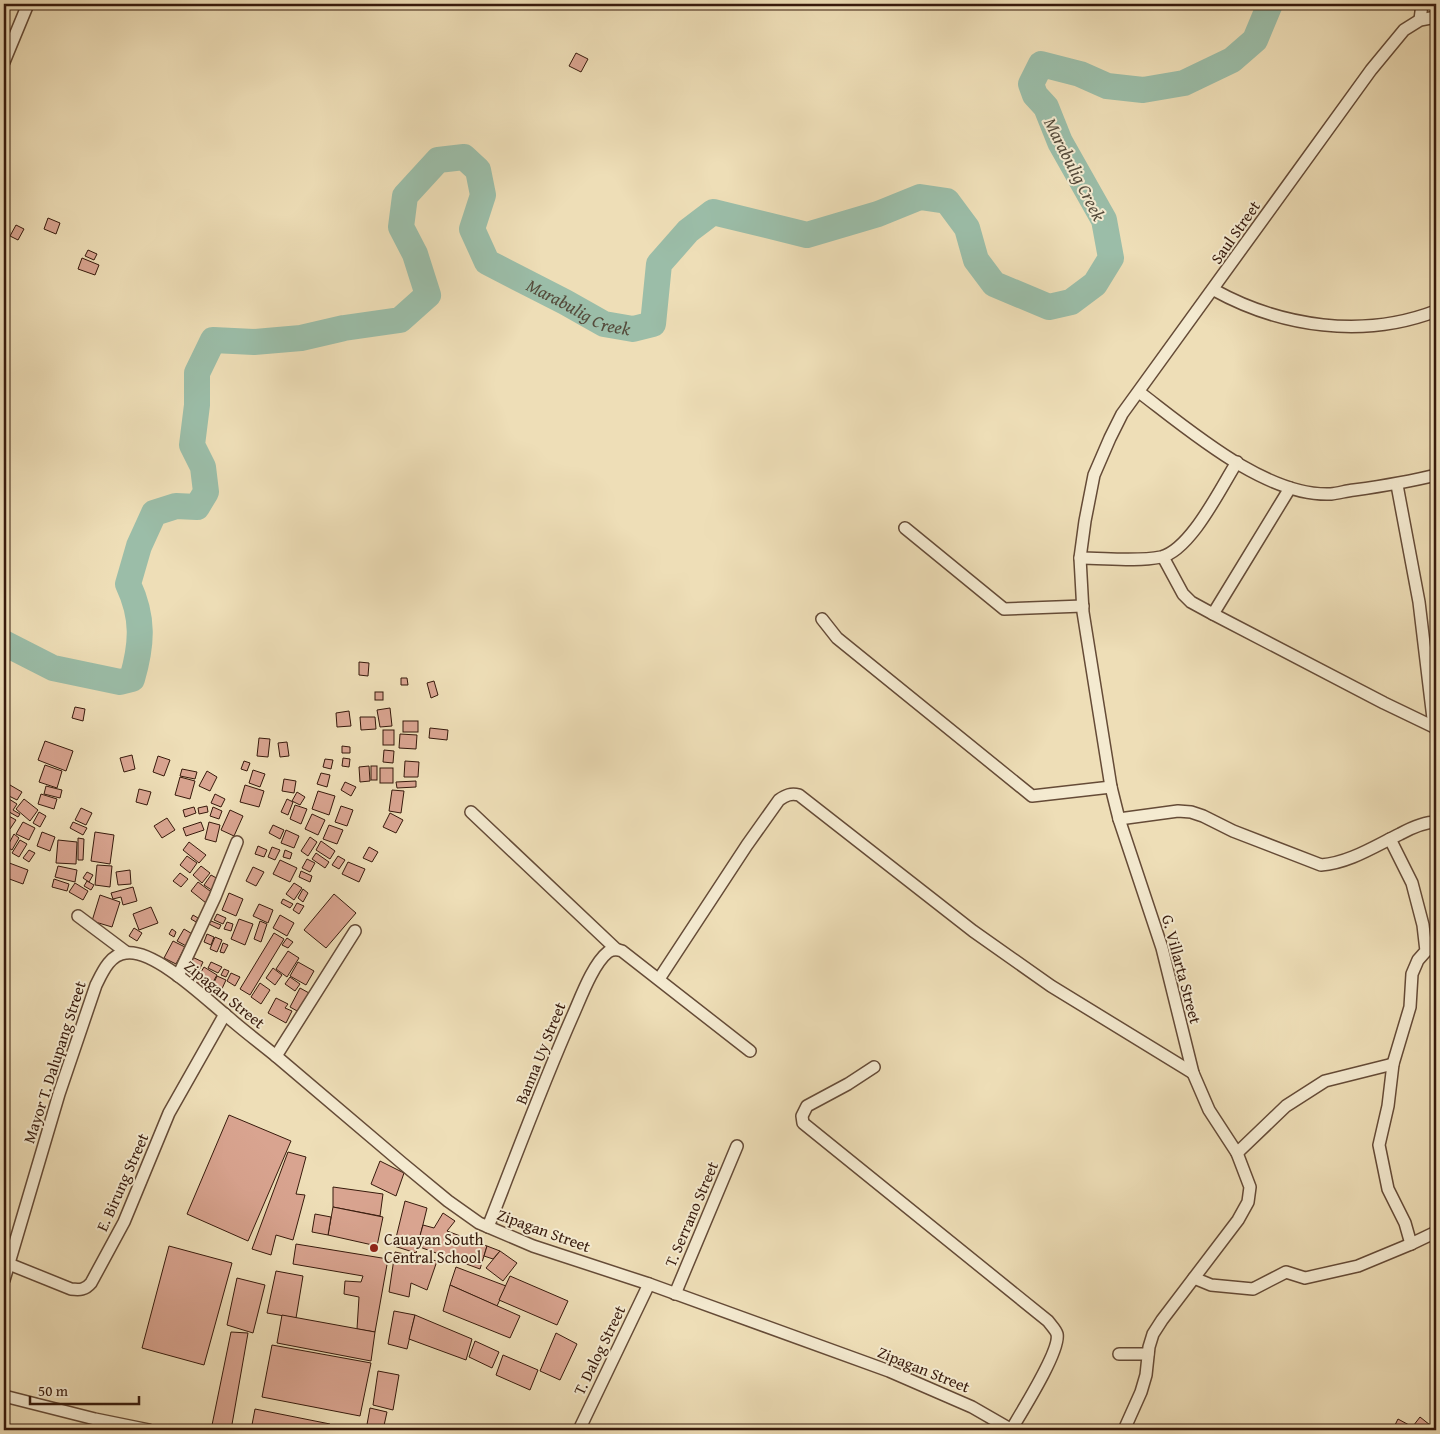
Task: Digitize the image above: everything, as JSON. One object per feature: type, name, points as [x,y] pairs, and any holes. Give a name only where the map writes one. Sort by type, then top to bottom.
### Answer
[{"type":"street","points":[[4,62],[28,4]]},
{"type":"street","points":[[1422,4],[1420,20],[1436,17]]},
{"type":"street","name":"Saul Street","points":[[1094,475],[1122,414],[1389,47],[1404,30],[1420,20]]},
{"type":"street","points":[[1214,290],[1256,310],[1284,319],[1308,323],[1364,327],[1422,317],[1436,311]]},
{"type":"street","points":[[1139,392],[1237,462],[1255,473],[1290,488],[1331,494],[1397,485],[1436,475]]},
{"type":"street","points":[[1080,558],[1163,556],[1176,549],[1187,540],[1237,462]]},
{"type":"street","name":"G. Villarta Street","points":[[1094,475],[1080,558],[1083,606],[1111,787],[1119,819],[1162,948],[1193,1073],[1210,1110],[1237,1153],[1250,1187],[1248,1202],[1238,1220],[1153,1334],[1141,1392],[1124,1430]]},
{"type":"street","points":[[1397,485],[1418,602],[1435,728]]},
{"type":"street","points":[[1213,614],[1290,488]]},
{"type":"street","points":[[905,528],[1004,609],[1083,606]]},
{"type":"street","points":[[1163,556],[1183,594],[1191,602],[1435,728]]},
{"type":"street","points":[[822,619],[837,638],[1032,796],[1111,787]]},
{"type":"street","points":[[659,979],[779,800],[786,795],[799,795],[974,931],[1051,986],[1193,1073]]},
{"type":"street","points":[[1119,819],[1178,811],[1190,812],[1321,865],[1346,860],[1409,829],[1430,822],[1436,822]]},
{"type":"street","points":[[471,812],[616,949],[622,951],[659,979],[750,1051]]},
{"type":"street","points":[[1390,839],[1412,883],[1423,926],[1426,951],[1418,960],[1412,974],[1410,1008],[1393,1064],[1388,1106],[1379,1145],[1388,1189],[1405,1223],[1411,1244]]},
{"type":"street","points":[[178,976],[237,842]]},
{"type":"street","name":"Zipagan Street","points":[[78,916],[126,952],[138,954],[156,962],[188,983],[346,1117],[448,1201],[479,1223],[533,1246],[649,1284],[889,1371],[972,1407],[1012,1430]]},
{"type":"street","points":[[276,1056],[356,931]]},
{"type":"street","name":"Banna Uy Street","points":[[488,1227],[556,1053],[583,992],[601,960],[610,951],[616,949]]},
{"type":"street","name":"Mayor T. Dalupang Street","points":[[4,1280],[59,1094],[96,985],[105,968],[112,960],[126,952]]},
{"type":"street","name":"E. Birung Street","points":[[9,1264],[71,1288],[80,1290],[86,1288],[91,1283],[124,1222],[169,1113],[225,1014]]},
{"type":"street","points":[[1237,1153],[1286,1106],[1325,1081],[1393,1064]]},
{"type":"street","points":[[874,1067],[848,1084],[807,1106],[802,1116],[803,1123],[1048,1321],[1057,1333],[1057,1342],[1043,1374],[1012,1430]]},
{"type":"street","name":"T. Serrano Street","points":[[676,1294],[737,1146]]},
{"type":"street","points":[[1194,1278],[1211,1285],[1253,1289],[1286,1272],[1305,1278],[1358,1266],[1436,1232]]},
{"type":"street","name":"T. Dalog Street","points":[[579,1430],[649,1284]]},
{"type":"street","points":[[1119,1354],[1148,1354]]},
{"type":"street","points":[[4,1396],[95,1419],[149,1430]]},
{"type":"building","points":[[576,53],[588,59],[581,72],[569,66]]},
{"type":"building","points":[[48,218],[60,223],[56,234],[44,229]]},
{"type":"building","points":[[16,225],[24,229],[18,240],[10,236]]},
{"type":"building","points":[[88,250],[97,254],[94,260],[85,256]]},
{"type":"building","points":[[82,258],[99,265],[95,275],[78,269]]},
{"type":"building","points":[[359,662],[369,663],[368,676],[359,675]]},
{"type":"building","points":[[401,678],[407,678],[408,685],[401,685]]},
{"type":"building","points":[[434,681],[438,695],[431,698],[427,683]]},
{"type":"building","points":[[375,692],[383,692],[383,700],[375,700]]},
{"type":"building","points":[[75,707],[85,709],[83,721],[72,718]]},
{"type":"building","points":[[390,708],[392,726],[380,727],[377,710]]},
{"type":"building","points":[[349,711],[351,726],[337,727],[336,713]]},
{"type":"building","points":[[360,717],[375,717],[376,729],[361,730]]},
{"type":"building","points":[[403,721],[418,721],[418,732],[403,732]]},
{"type":"building","points":[[430,728],[448,730],[447,740],[429,738]]},
{"type":"building","points":[[383,730],[394,730],[394,745],[383,745]]},
{"type":"building","points":[[400,734],[417,735],[416,749],[399,748]]},
{"type":"building","points":[[259,738],[270,739],[268,757],[257,756]]},
{"type":"building","points":[[45,741],[73,751],[66,771],[38,760]]},
{"type":"building","points":[[287,742],[289,756],[280,757],[278,743]]},
{"type":"building","points":[[342,746],[350,747],[350,753],[342,753]]},
{"type":"building","points":[[384,750],[394,751],[393,763],[383,762]]},
{"type":"building","points":[[132,755],[135,769],[124,772],[120,758]]},
{"type":"building","points":[[158,756],[170,760],[164,776],[153,772]]},
{"type":"building","points":[[343,758],[350,759],[349,767],[342,766]]},
{"type":"building","points":[[325,759],[333,760],[331,769],[323,767]]},
{"type":"building","points":[[244,761],[250,763],[247,771],[241,769]]},
{"type":"building","points":[[405,761],[419,762],[418,777],[404,777]]},
{"type":"building","points":[[45,765],[62,771],[57,788],[39,782]]},
{"type":"building","points":[[369,766],[370,781],[360,782],[359,767]]},
{"type":"building","points":[[371,766],[377,766],[377,780],[371,780]]},
{"type":"building","points":[[380,768],[393,768],[393,783],[380,783]]},
{"type":"building","points":[[182,769],[197,772],[195,779],[180,776]]},
{"type":"building","points":[[253,770],[265,774],[260,787],[249,783]]},
{"type":"building","points":[[207,771],[217,777],[210,791],[199,786]]},
{"type":"building","points":[[321,773],[330,775],[327,787],[317,784]]},
{"type":"building","points":[[180,777],[195,781],[190,799],[175,795]]},
{"type":"building","points":[[284,779],[296,781],[294,793],[282,791]]},
{"type":"building","points":[[416,781],[416,787],[397,788],[396,782]]},
{"type":"building","points":[[345,782],[356,787],[351,796],[341,790]]},
{"type":"building","points":[[10,785],[22,792],[17,800],[5,794]]},
{"type":"building","points":[[245,785],[264,791],[259,807],[240,802]]},
{"type":"building","points":[[46,786],[62,790],[60,798],[44,794]]},
{"type":"building","points":[[139,789],[151,792],[147,805],[136,802]]},
{"type":"building","points":[[392,790],[404,791],[401,813],[389,811]]},
{"type":"building","points":[[318,791],[335,796],[329,815],[312,809]]},
{"type":"building","points":[[297,792],[305,797],[300,805],[292,801]]},
{"type":"building","points":[[41,794],[57,799],[54,809],[38,804]]},
{"type":"building","points":[[215,794],[225,799],[221,807],[211,803]]},
{"type":"building","points":[[9,799],[17,804],[13,810],[20,814],[18,817],[4,809]]},
{"type":"building","points":[[24,799],[38,810],[30,821],[16,809]]},
{"type":"building","points":[[287,799],[293,802],[288,815],[281,812]]},
{"type":"building","points":[[295,805],[307,809],[301,824],[290,819]]},
{"type":"building","points":[[207,806],[208,812],[199,814],[198,808]]},
{"type":"building","points":[[341,806],[353,810],[347,826],[335,822]]},
{"type":"building","points":[[194,807],[196,813],[185,817],[183,810]]},
{"type":"building","points":[[213,807],[222,811],[219,819],[210,816]]},
{"type":"building","points":[[81,808],[92,813],[86,825],[75,820]]},
{"type":"building","points":[[230,810],[243,816],[234,836],[221,830]]},
{"type":"building","points":[[39,812],[46,816],[40,827],[33,823]]},
{"type":"building","points":[[390,813],[403,820],[396,833],[383,827]]},
{"type":"building","points":[[5,814],[16,820],[10,829],[4,825]]},
{"type":"building","points":[[312,814],[325,820],[318,835],[305,829]]},
{"type":"building","points":[[167,818],[175,830],[162,838],[154,826]]},
{"type":"building","points":[[23,822],[35,828],[29,840],[16,834]]},
{"type":"building","points":[[73,822],[87,828],[83,835],[70,828]]},
{"type":"building","points":[[201,822],[204,830],[186,836],[183,828]]},
{"type":"building","points":[[209,822],[220,825],[216,842],[205,839]]},
{"type":"building","points":[[273,825],[284,830],[280,839],[269,833]]},
{"type":"building","points":[[329,825],[343,830],[337,844],[323,839]]},
{"type":"building","points":[[286,830],[299,836],[294,848],[281,843]]},
{"type":"building","points":[[42,832],[55,837],[50,851],[37,846]]},
{"type":"building","points":[[95,832],[114,835],[110,864],[91,861]]},
{"type":"building","points":[[14,834],[19,838],[12,850],[7,847]]},
{"type":"building","points":[[310,837],[317,842],[308,856],[301,851]]},
{"type":"building","points":[[78,838],[84,839],[83,860],[78,860]]},
{"type":"building","points":[[20,840],[27,844],[19,857],[12,853]]},
{"type":"building","points":[[58,840],[77,842],[76,864],[56,863]]},
{"type":"building","points":[[321,841],[335,851],[330,859],[316,850]]},
{"type":"building","points":[[189,842],[206,855],[199,863],[183,850]]},
{"type":"building","points":[[258,846],[267,850],[264,857],[255,854]]},
{"type":"building","points":[[272,847],[280,850],[275,860],[268,857]]},
{"type":"building","points":[[369,847],[378,852],[372,862],[363,858]]},
{"type":"building","points":[[29,850],[35,853],[29,862],[23,858]]},
{"type":"building","points":[[285,850],[292,853],[290,859],[283,857]]},
{"type":"building","points":[[316,853],[329,862],[325,868],[312,859]]},
{"type":"building","points":[[187,856],[197,863],[190,873],[180,865]]},
{"type":"building","points":[[338,856],[345,860],[339,869],[332,865]]},
{"type":"building","points":[[307,859],[315,863],[310,872],[302,868]]},
{"type":"building","points":[[280,860],[297,868],[290,882],[273,874]]},
{"type":"building","points":[[4,861],[28,870],[23,884],[4,877]]},
{"type":"building","points":[[348,862],[365,869],[359,882],[342,874]]},
{"type":"building","points":[[97,865],[112,866],[110,887],[95,885]]},
{"type":"building","points":[[58,866],[77,870],[75,882],[55,877]]},
{"type":"building","points":[[201,866],[210,873],[202,883],[193,875]]},
{"type":"building","points":[[253,867],[264,872],[256,886],[246,881]]},
{"type":"building","points":[[130,870],[131,884],[118,885],[116,872]]},
{"type":"building","points":[[301,871],[312,876],[310,882],[299,877]]},
{"type":"building","points":[[87,872],[93,875],[89,882],[83,878]]},
{"type":"building","points":[[180,873],[188,879],[181,887],[173,881]]},
{"type":"building","points":[[211,875],[220,880],[213,891],[204,885]]},
{"type":"building","points":[[54,879],[69,884],[67,891],[52,887]]},
{"type":"building","points":[[87,881],[94,885],[91,890],[84,886]]},
{"type":"building","points":[[198,882],[214,894],[206,903],[191,891]]},
{"type":"building","points":[[75,883],[88,891],[83,900],[69,892]]},
{"type":"building","points":[[294,883],[302,888],[294,900],[286,894]]},
{"type":"building","points":[[133,887],[137,901],[123,905],[121,897],[113,899],[111,893]]},
{"type":"building","points":[[303,889],[308,893],[303,902],[298,898]]},
{"type":"building","points":[[229,893],[243,899],[236,916],[222,910]]},
{"type":"building","points":[[334,894],[356,913],[326,948],[304,930]]},
{"type":"building","points":[[100,895],[120,902],[112,927],[92,921]]},
{"type":"building","points":[[283,899],[293,904],[290,908],[281,903]]},
{"type":"building","points":[[297,903],[304,906],[299,914],[293,910]]},
{"type":"building","points":[[259,904],[273,910],[268,923],[253,916]]},
{"type":"building","points":[[151,907],[158,923],[139,930],[133,914]]},
{"type":"building","points":[[217,914],[226,918],[223,924],[214,920]]},
{"type":"building","points":[[193,915],[198,918],[196,922],[191,919]]},
{"type":"building","points":[[280,915],[294,923],[287,936],[273,928]]},
{"type":"building","points":[[239,919],[253,924],[245,945],[231,939]]},
{"type":"building","points":[[211,921],[221,925],[219,929],[209,924]]},
{"type":"building","points":[[260,921],[267,924],[261,942],[254,939]]},
{"type":"building","points":[[227,922],[233,924],[231,931],[224,929]]},
{"type":"building","points":[[134,928],[142,933],[137,941],[129,936]]},
{"type":"building","points":[[172,929],[176,932],[174,937],[169,934]]},
{"type":"building","points":[[184,929],[194,935],[188,947],[177,941]]},
{"type":"building","points":[[274,933],[284,939],[250,995],[240,989]]},
{"type":"building","points":[[207,934],[214,937],[211,945],[204,942]]},
{"type":"building","points":[[215,937],[222,940],[217,952],[210,949]]},
{"type":"building","points":[[287,938],[293,942],[288,948],[282,945]]},
{"type":"building","points":[[173,941],[185,947],[176,964],[164,958]]},
{"type":"building","points":[[223,943],[228,945],[224,953],[220,952]]},
{"type":"building","points":[[288,951],[299,958],[287,977],[276,969]]},
{"type":"building","points":[[192,957],[203,962],[195,979],[184,974]]},
{"type":"building","points":[[211,962],[222,967],[218,973],[208,968]]},
{"type":"building","points":[[298,962],[314,971],[306,985],[290,976]]},
{"type":"building","points":[[204,967],[217,975],[209,989],[195,982]]},
{"type":"building","points":[[273,968],[282,975],[275,985],[266,978]]},
{"type":"building","points":[[224,969],[229,971],[226,977],[221,975]]},
{"type":"building","points":[[231,973],[240,977],[235,986],[227,981]]},
{"type":"building","points":[[217,976],[226,980],[220,993],[211,989]]},
{"type":"building","points":[[290,977],[300,984],[295,991],[285,984]]},
{"type":"building","points":[[260,983],[270,990],[261,1004],[251,997]]},
{"type":"building","points":[[300,988],[309,993],[299,1012],[290,1007]]},
{"type":"building","points":[[276,998],[288,1004],[285,1008],[292,1011],[286,1023],[268,1013]]},
{"type":"building","points":[[229,1115],[291,1141],[248,1241],[187,1214]]},
{"type":"building","points":[[288,1152],[306,1157],[296,1194],[305,1195],[293,1240],[276,1235],[271,1255],[252,1249]]},
{"type":"building","points":[[380,1161],[404,1173],[396,1196],[371,1184]]},
{"type":"building","points":[[333,1187],[383,1194],[380,1216],[333,1207]]},
{"type":"building","points":[[405,1201],[427,1208],[416,1253],[394,1246]]},
{"type":"building","points":[[333,1207],[383,1217],[377,1246],[328,1235]]},
{"type":"building","points":[[443,1213],[455,1221],[447,1231],[487,1246],[480,1269],[417,1246],[423,1225],[434,1228]]},
{"type":"building","points":[[315,1214],[331,1217],[328,1235],[312,1232]]},
{"type":"building","points":[[296,1244],[388,1259],[375,1332],[357,1329],[359,1297],[344,1294],[345,1281],[361,1282],[363,1276],[293,1264]]},
{"type":"building","points":[[169,1246],[232,1263],[204,1365],[142,1348]]},
{"type":"building","points":[[487,1246],[500,1251],[493,1259],[484,1256]]},
{"type":"building","points":[[500,1251],[517,1263],[503,1281],[486,1268]]},
{"type":"building","points":[[395,1252],[437,1261],[427,1290],[411,1283],[409,1297],[389,1292]]},
{"type":"building","points":[[456,1267],[506,1286],[497,1306],[450,1285]]},
{"type":"building","points":[[276,1271],[303,1276],[296,1318],[267,1313]]},
{"type":"building","points":[[510,1276],[568,1301],[557,1325],[499,1300]]},
{"type":"building","points":[[237,1278],[265,1285],[253,1333],[227,1325]]},
{"type":"building","points":[[450,1285],[520,1316],[510,1338],[443,1311]]},
{"type":"building","points":[[394,1311],[415,1315],[407,1349],[388,1344]]},
{"type":"building","points":[[282,1315],[375,1332],[371,1361],[277,1343]]},
{"type":"building","points":[[415,1315],[472,1339],[466,1360],[409,1339]]},
{"type":"building","points":[[231,1332],[248,1333],[231,1430],[211,1430]]},
{"type":"building","points":[[556,1333],[577,1344],[560,1380],[540,1371]]},
{"type":"building","points":[[475,1341],[499,1352],[492,1368],[469,1357]]},
{"type":"building","points":[[272,1345],[371,1363],[360,1416],[262,1397]]},
{"type":"building","points":[[503,1355],[538,1370],[530,1390],[496,1375]]},
{"type":"building","points":[[378,1371],[399,1375],[393,1410],[373,1405]]},
{"type":"building","points":[[370,1408],[387,1412],[383,1430],[366,1430]]},
{"type":"building","points":[[255,1409],[330,1424],[329,1430],[251,1430]]},
{"type":"building","points":[[1420,1417],[1435,1429],[1410,1430]]},
{"type":"building","points":[[1398,1419],[1409,1425],[1406,1430],[1395,1425]]},
{"type":"waterway","name":"Marabulig Creek","points":[[4,643],[53,668],[120,682],[132,679],[138,654],[140,631],[137,608],[128,584],[139,546],[154,513],[176,506],[197,507],[206,492],[203,467],[192,445],[197,405],[197,373],[213,340],[254,342],[301,338],[344,328],[400,320],[428,295],[415,254],[401,227],[405,196],[438,160],[464,157],[478,170],[483,195],[472,229],[487,262],[604,324],[633,329],[653,324],[659,264],[688,231],[713,212],[807,235],[878,214],[920,197],[947,201],[967,228],[976,260],[994,284],[1049,307],[1071,302],[1095,284],[1111,258],[1104,220],[1060,142],[1046,107],[1035,95],[1031,84],[1041,64],[1080,74],[1107,86],[1143,90],[1184,83],[1232,60],[1255,40],[1270,4]]},
{"type":"place","name":"Cauayan South Central School","points":[[374,1248]]}]
